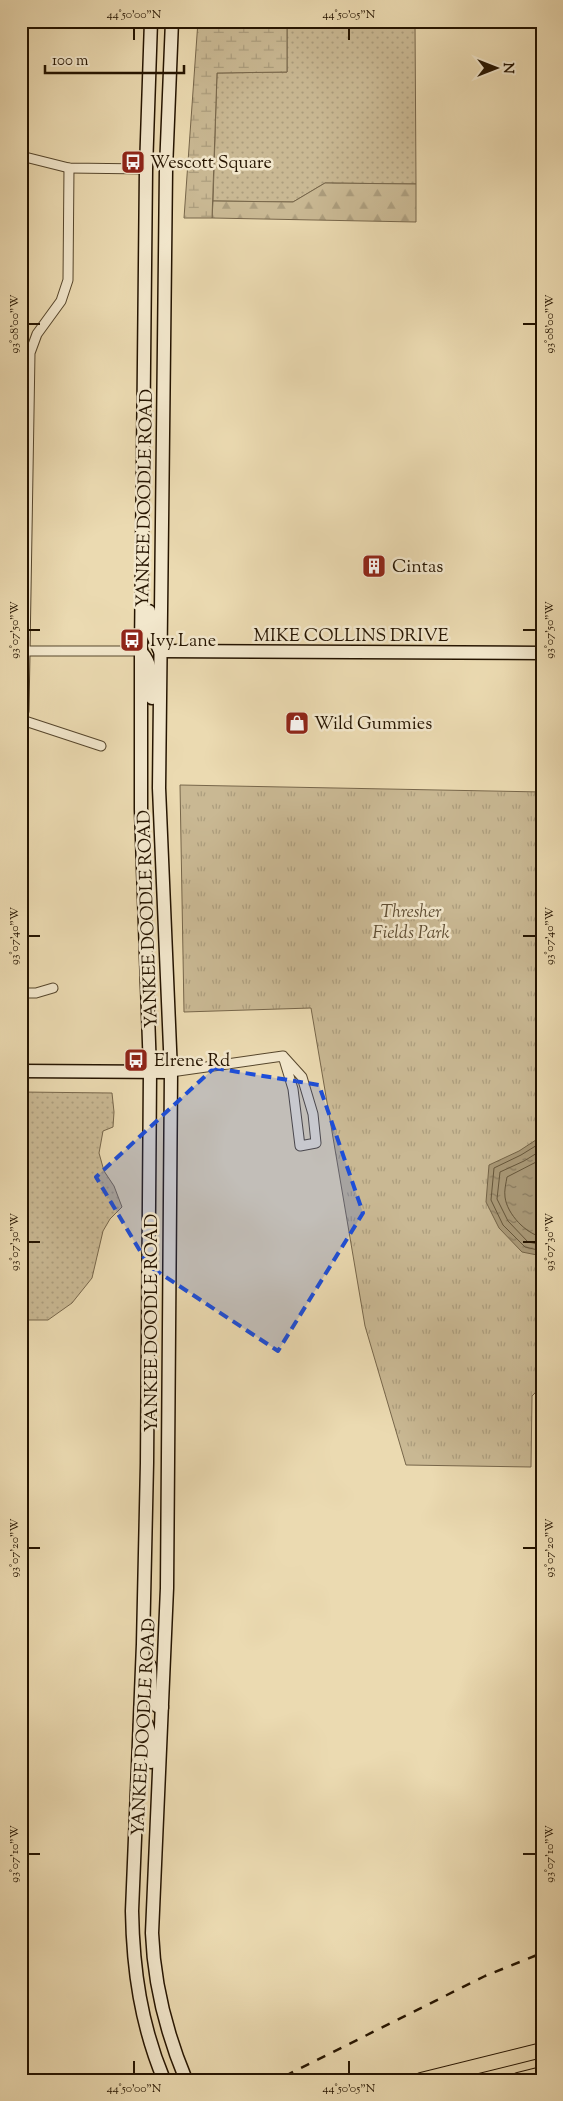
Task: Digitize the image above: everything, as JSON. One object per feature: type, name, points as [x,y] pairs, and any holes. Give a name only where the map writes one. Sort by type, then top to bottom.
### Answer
[{"type":"main road","name":"YANKEE DOODLE ROAD","points":[[152,21],[146,169],[140,651],[141,809],[150,1072],[146,1533],[132,1911],[133,1954],[138,1996],[164,2080]]},
{"type":"main road","name":"YANKEE DOODLE ROAD","points":[[172,21],[166,169],[159,788],[171,1072],[167,1588],[153,1903],[153,1952],[158,1992],[168,2033],[186,2080]]},
{"type":"main road","points":[[143,468],[148,509],[150,629],[160,651]]},
{"type":"main road","points":[[140,651],[147,658],[150,668],[153,746],[159,788]]},
{"type":"main road","name":"MIKE COLLINS DRIVE","points":[[160,651],[542,653]]},
{"type":"main road","points":[[21,1070],[171,1072]]},
{"type":"main road","points":[[146,1533],[152,1537],[151,1692],[154,1702],[157,1706],[162,1707]]},
{"type":"main road","points":[[140,1725],[147,1725],[150,1735],[148,1896],[153,1903]]},
{"type":"main road","points":[[421,2080],[542,2050]]},
{"type":"street","points":[[21,156],[69,168],[146,169]]},
{"type":"street","points":[[69,168],[68,280],[61,301],[37,334],[30,353],[24,454],[24,712],[21,720],[101,746]]},
{"type":"street","points":[[23,651],[140,651]]},
{"type":"street","points":[[21,993],[36,993],[53,988]]},
{"type":"street","points":[[171,1072],[283,1056]]},
{"type":"street","points":[[283,1056],[302,1077],[312,1114],[316,1143],[300,1146],[293,1089],[283,1056]]},
{"type":"highlighted area","points":[[214,1068],[319,1085],[363,1213],[278,1351],[149,1266],[96,1177]]},
{"type":"green space","points":[[198,21],[287,21],[287,72],[217,73],[212,218],[184,218]]},
{"type":"green space","points":[[287,21],[415,21],[416,184],[325,183],[293,202],[213,201],[217,73],[287,72]]},
{"type":"green space","points":[[325,183],[416,184],[416,222],[212,218],[213,201],[293,202]]},
{"type":"green space","name":"Thresher Fields Park","points":[[180,785],[542,792],[542,1386],[532,1396],[531,1467],[406,1465],[365,1326],[311,1008],[184,1012]]},
{"type":"green space","points":[[21,1092],[112,1093],[113,1127],[103,1131],[99,1153],[104,1171],[114,1186],[122,1207],[110,1219],[103,1231],[92,1278],[72,1303],[48,1320],[21,1320]]},
{"type":"water","points":[[542,1136],[542,1256],[522,1252],[499,1228],[486,1202],[489,1165],[519,1151]]},
{"type":"railway","points":[[285,2076],[485,1976],[542,1953]]},
{"type":"place","name":"Wescott Square","points":[[133,162]]},
{"type":"place","name":"Cintas","points":[[374,566]]},
{"type":"place","name":"Ivy Lane","points":[[132,640]]},
{"type":"place","name":"Wild Gummies","points":[[297,723]]},
{"type":"place","name":"Elrene Rd","points":[[136,1060]]}]
